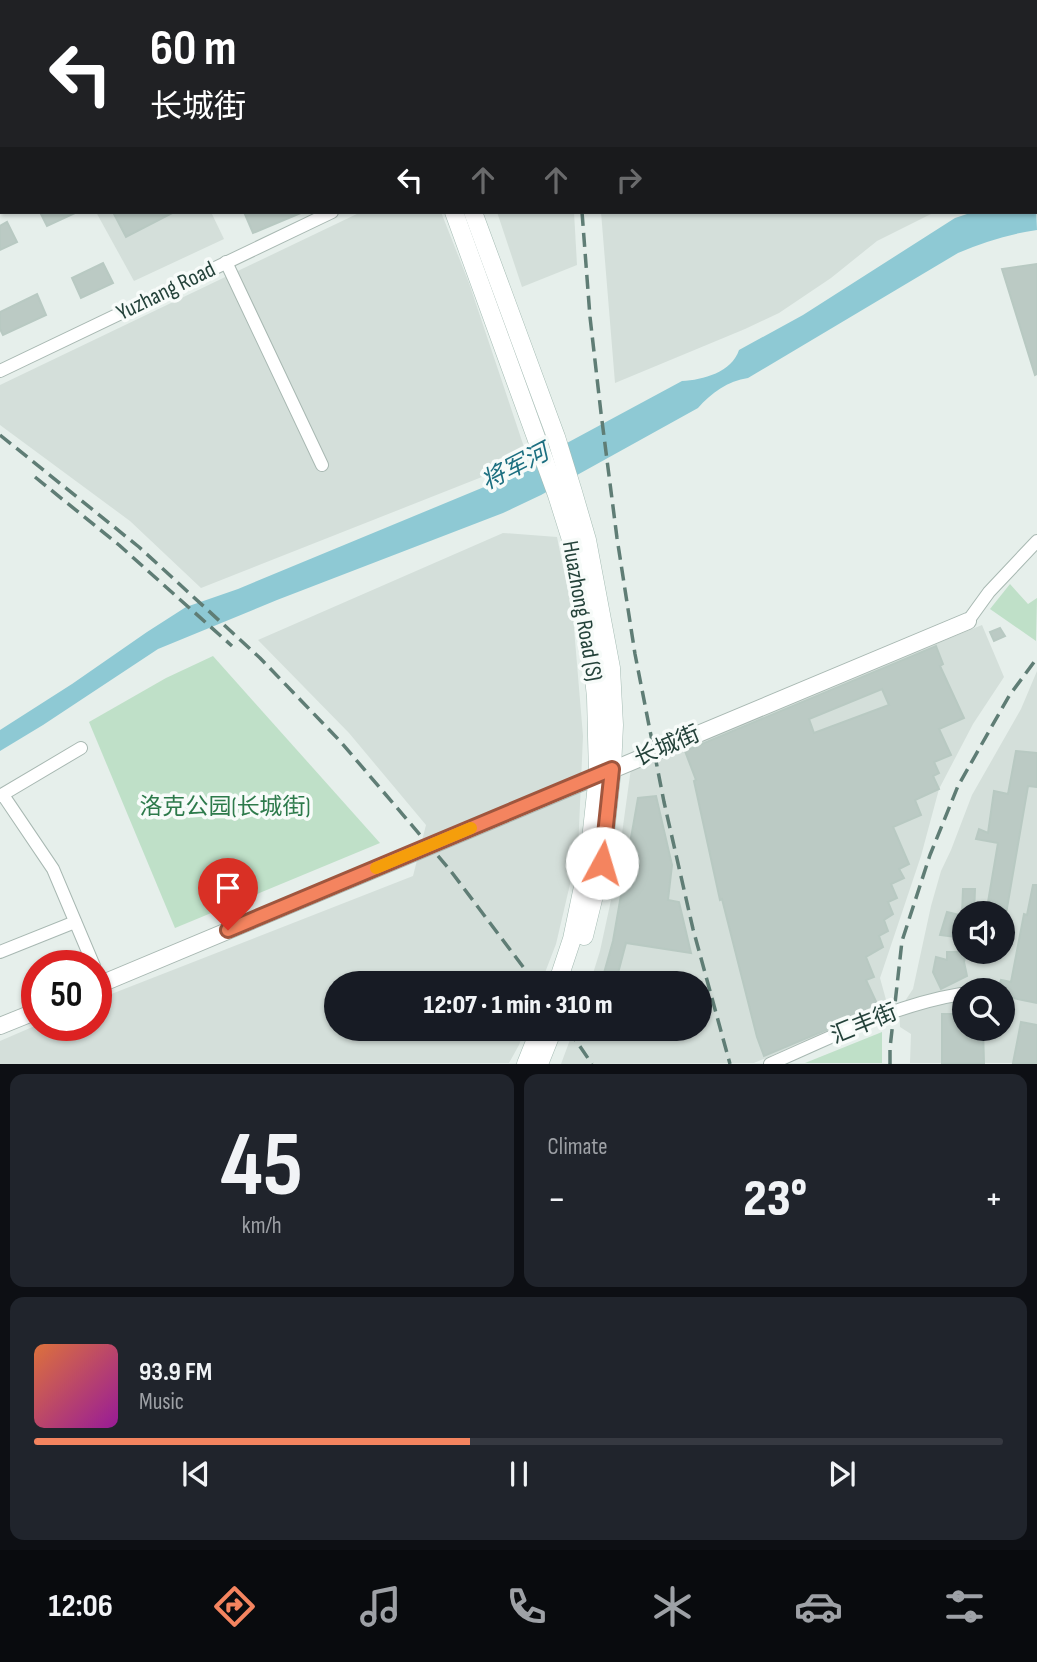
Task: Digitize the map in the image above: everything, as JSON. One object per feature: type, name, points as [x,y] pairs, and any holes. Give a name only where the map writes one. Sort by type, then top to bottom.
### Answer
[{"type":"main road","name":"Huazhong Road (S)","points":[[455,214],[539,450],[565,494],[587,540],[611,668],[614,725],[572,939],[561,971]]},
{"type":"main road","name":"Huazhong Road (S)","points":[[474,214],[556,437],[565,494]]},
{"type":"main road","name":"Huazhong Road (S)","points":[[573,971],[602,863],[605,772]]},
{"type":"main road","points":[[526,1063],[535,1041]]},
{"type":"main road","points":[[540,1063],[548,1041]]},
{"type":"street","name":"Yuzhang Road","points":[[0,371],[328,214]]},
{"type":"street","points":[[226,262],[322,465]]},
{"type":"street","points":[[968,621],[989,592],[1037,541]]},
{"type":"street","name":"长城街","points":[[112,970],[605,772],[968,621]]},
{"type":"street","points":[[81,748],[1,796],[53,869],[86,950]]},
{"type":"street","points":[[0,952],[75,922]]},
{"type":"street","name":"汇丰街","points":[[770,1063],[898,1010],[952,995]]},
{"type":"street","points":[[0,1026],[21,1017]]},
{"type":"shaded area","points":[[97,214],[212,214],[224,239],[134,281]]},
{"type":"shaded area","points":[[357,214],[442,214],[469,283],[527,456],[492,473],[201,588],[130,521],[0,425],[0,385]]},
{"type":"shaded area","points":[[498,214],[574,214],[577,265],[522,287]]},
{"type":"shaded area","points":[[601,214],[931,214],[877,241],[831,278],[779,313],[615,383]]},
{"type":"shaded area","points":[[503,533],[557,537],[573,616],[583,736],[578,850],[556,944],[546,971],[324,971],[324,1041],[520,1041],[509,1063],[0,1064],[0,1041],[21,1032],[21,1041],[112,1041],[112,994],[413,876],[426,825],[349,733],[258,640]]},
{"type":"shaded area","points":[[982,625],[1004,677],[973,724],[939,789],[921,856],[880,978],[888,1007],[754,1063],[561,1064],[570,1041],[712,1041],[712,971],[594,971],[616,877],[631,768]]},
{"type":"shaded area","points":[[1037,671],[1037,1063],[910,1063],[911,1034],[900,1027],[899,1003],[905,1001],[913,989],[941,871],[972,795],[1021,709]]},
{"type":"green space","points":[[1010,584],[1028,604],[1037,598],[1036,641],[990,609]]},
{"type":"green space","name":"洛克公园(长城街)","points":[[213,656],[380,843],[175,928],[89,722],[166,678]]},
{"type":"green space","points":[[882,1032],[882,1063],[805,1063]]},
{"type":"water","points":[[967,214],[1036,214],[1037,230],[997,239],[958,253],[748,378],[720,388],[698,408],[541,495],[503,513],[158,649],[0,751],[0,730],[186,607],[238,589],[489,485],[682,381],[716,373],[730,364],[739,350],[803,315],[955,218]]},
{"type":"building","points":[[41,214],[73,214],[47,226]]},
{"type":"building","points":[[114,214],[170,214],[126,237]]},
{"type":"building","points":[[245,214],[298,214],[253,233]]},
{"type":"building","points":[[7,222],[17,242],[0,250],[0,226]]},
{"type":"building","points":[[103,263],[113,283],[81,298],[72,278]]},
{"type":"building","points":[[1037,264],[1037,374],[1035,375],[1002,269]]},
{"type":"building","points":[[37,294],[46,315],[3,335],[0,329],[0,312]]},
{"type":"building","points":[[1000,628],[1005,636],[994,641],[990,632]]},
{"type":"building","points":[[936,646],[943,664],[940,666],[964,718],[939,729],[951,755],[934,762],[939,773],[933,776],[939,789],[915,800],[921,815],[893,827],[909,864],[899,869],[904,878],[891,884],[897,898],[888,902],[893,914],[884,920],[888,931],[879,936],[883,947],[866,957],[874,977],[866,980],[879,1008],[764,1056],[722,899],[720,900],[694,781],[696,780],[685,751]],"holes":[[[882,689],[889,705],[814,733],[809,719]]]},
{"type":"building","points":[[1016,751],[1037,753],[1037,787],[1028,786],[1008,901],[988,901],[998,843],[976,839],[979,829],[988,833],[994,791],[1008,794]]},
{"type":"building","points":[[656,796],[672,865],[668,900],[679,902],[691,953],[626,943],[619,971],[605,971],[613,941],[638,798]]},
{"type":"building","points":[[1033,885],[1037,885],[1037,1003],[1015,998],[1015,978],[1012,978],[1024,914],[1027,915]]},
{"type":"building","points":[[963,889],[975,889],[975,901],[963,901]]},
{"type":"building","points":[[947,912],[952,913],[952,936],[940,935]]},
{"type":"building","points":[[947,952],[952,952],[952,964],[964,964],[967,976],[952,978],[952,984],[941,989],[933,972],[936,957],[947,960]]},
{"type":"building","points":[[942,1014],[952,1014],[952,1041],[983,1041],[984,1063],[942,1063]]},
{"type":"building","points":[[1021,1022],[1037,1025],[1037,1063],[1013,1063]]},
{"type":"railway","points":[[582,214],[601,413],[635,654],[664,802],[693,929],[730,1064]]},
{"type":"railway","points":[[0,435],[139,547],[260,658],[340,741],[450,870],[526,971]]},
{"type":"railway","points":[[35,477],[119,545],[232,646]]},
{"type":"railway","points":[[890,1064],[902,941],[930,855],[958,786],[1009,696],[1037,658]]},
{"type":"railway","points":[[576,1041],[592,1064]]},
{"type":"slow traffic","points":[[376,868],[471,828]]},
{"type":"route","points":[[228,930],[612,769],[602,863]]},
{"type":"water label","name":"将军河","points":[[515,467]]}]
